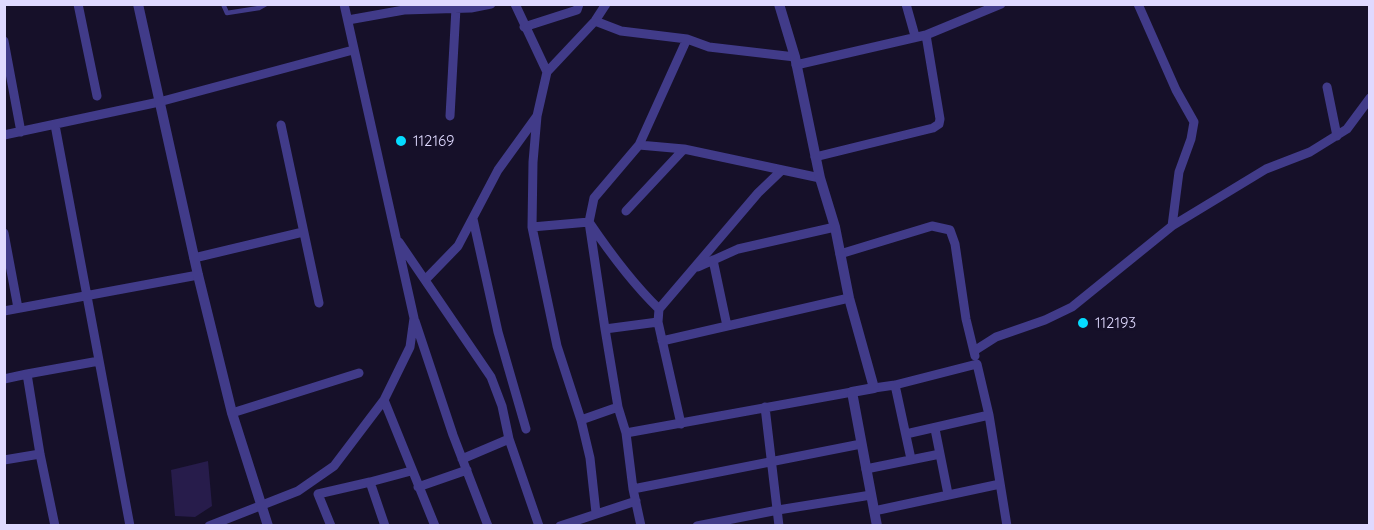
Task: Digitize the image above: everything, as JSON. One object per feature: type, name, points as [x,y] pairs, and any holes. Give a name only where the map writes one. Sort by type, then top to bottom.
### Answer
[{"type":"street","points":[[78,4],[97,96]]},
{"type":"street","points":[[138,4],[194,258],[232,412],[268,525]]},
{"type":"street","points":[[344,4],[414,318],[462,459],[488,525]]},
{"type":"street","points":[[348,20],[404,10],[491,4]]},
{"type":"street","points":[[515,4],[547,72]]},
{"type":"street","points":[[524,27],[577,10],[579,4]]},
{"type":"street","points":[[596,513],[590,458],[557,346],[532,227],[533,162],[537,116],[547,72],[596,21],[606,4]]},
{"type":"street","points":[[780,4],[795,61],[820,178],[835,227],[849,298],[874,388]]},
{"type":"street","points":[[906,4],[915,36]]},
{"type":"street","points":[[596,21],[621,31],[687,39],[708,47],[795,61],[926,35],[1001,4]]},
{"type":"street","points":[[1138,4],[1176,90],[1194,122],[1191,139],[1179,172],[1172,226]]},
{"type":"street","points":[[450,116],[456,8]]},
{"type":"street","points":[[816,157],[933,128],[939,124],[940,118],[926,35]]},
{"type":"street","points":[[641,525],[633,489],[626,433],[618,407],[589,222],[594,198],[639,145],[687,39]]},
{"type":"street","points":[[5,47],[21,132]]},
{"type":"street","points":[[4,135],[159,102],[353,50]]},
{"type":"street","points":[[1327,87],[1337,136]]},
{"type":"street","points":[[974,351],[996,337],[1045,320],[1072,307],[1172,226],[1266,169],[1310,152],[1347,129],[1370,98]]},
{"type":"street","points":[[426,279],[458,246],[498,170],[537,116]]},
{"type":"street","points":[[55,125],[130,525]]},
{"type":"street","points":[[281,125],[319,303]]},
{"type":"street","points":[[639,145],[684,149],[820,178]]},
{"type":"street","points":[[626,211],[684,149]]},
{"type":"street","points":[[681,424],[658,322],[659,309],[758,193],[782,170]]},
{"type":"street","points":[[473,219],[498,332],[526,429]]},
{"type":"street","points":[[532,227],[589,222]]},
{"type":"street","points":[[589,222],[617,263],[659,309]]},
{"type":"street","points":[[840,254],[932,226],[950,230],[955,244],[966,318],[988,416],[1007,525]]},
{"type":"street","points":[[693,269],[738,249],[835,227]]},
{"type":"street","points":[[194,258],[303,232]]},
{"type":"street","points":[[4,233],[18,308]]},
{"type":"street","points":[[395,237],[491,376],[502,406],[508,439],[539,525]]},
{"type":"street","points":[[713,260],[727,326]]},
{"type":"street","points":[[4,311],[198,275]]},
{"type":"street","points":[[662,341],[849,298]]},
{"type":"street","points":[[209,525],[298,491],[334,466],[384,400],[410,347],[414,318]]},
{"type":"street","points":[[605,329],[658,322]]},
{"type":"street","points":[[4,379],[99,361]]},
{"type":"street","points":[[626,433],[896,385],[977,364]]},
{"type":"street","points":[[232,412],[359,373]]},
{"type":"street","points":[[27,374],[40,454],[55,525]]},
{"type":"street","points":[[896,385],[911,459]]},
{"type":"street","points":[[852,392],[877,525]]},
{"type":"street","points":[[384,400],[411,471],[435,525]]},
{"type":"street","points":[[580,420],[618,407]]},
{"type":"street","points":[[765,407],[779,525]]},
{"type":"street","points":[[906,434],[988,416]]},
{"type":"street","points":[[936,429],[948,494]]},
{"type":"street","points":[[462,459],[508,439]]},
{"type":"street","points":[[633,489],[861,444]]},
{"type":"street","points":[[4,460],[40,454]]},
{"type":"street","points":[[866,469],[940,454]]},
{"type":"street","points":[[418,487],[467,470]]},
{"type":"street","points":[[298,491],[318,494],[411,471]]},
{"type":"street","points":[[370,482],[385,525]]},
{"type":"street","points":[[874,511],[1000,484]]},
{"type":"street","points":[[318,494],[331,525]]},
{"type":"street","points":[[697,525],[871,495]]},
{"type":"street","points":[[560,525],[636,501]]},
{"type":"lane","points":[[223,4],[227,13],[264,7],[266,4]]},
{"type":"building","points":[[208,461],[212,506],[195,517],[175,516],[171,470]]},
{"type":"place","name":"112169","points":[[401,141]]},
{"type":"place","name":"112193","points":[[1083,323]]}]
